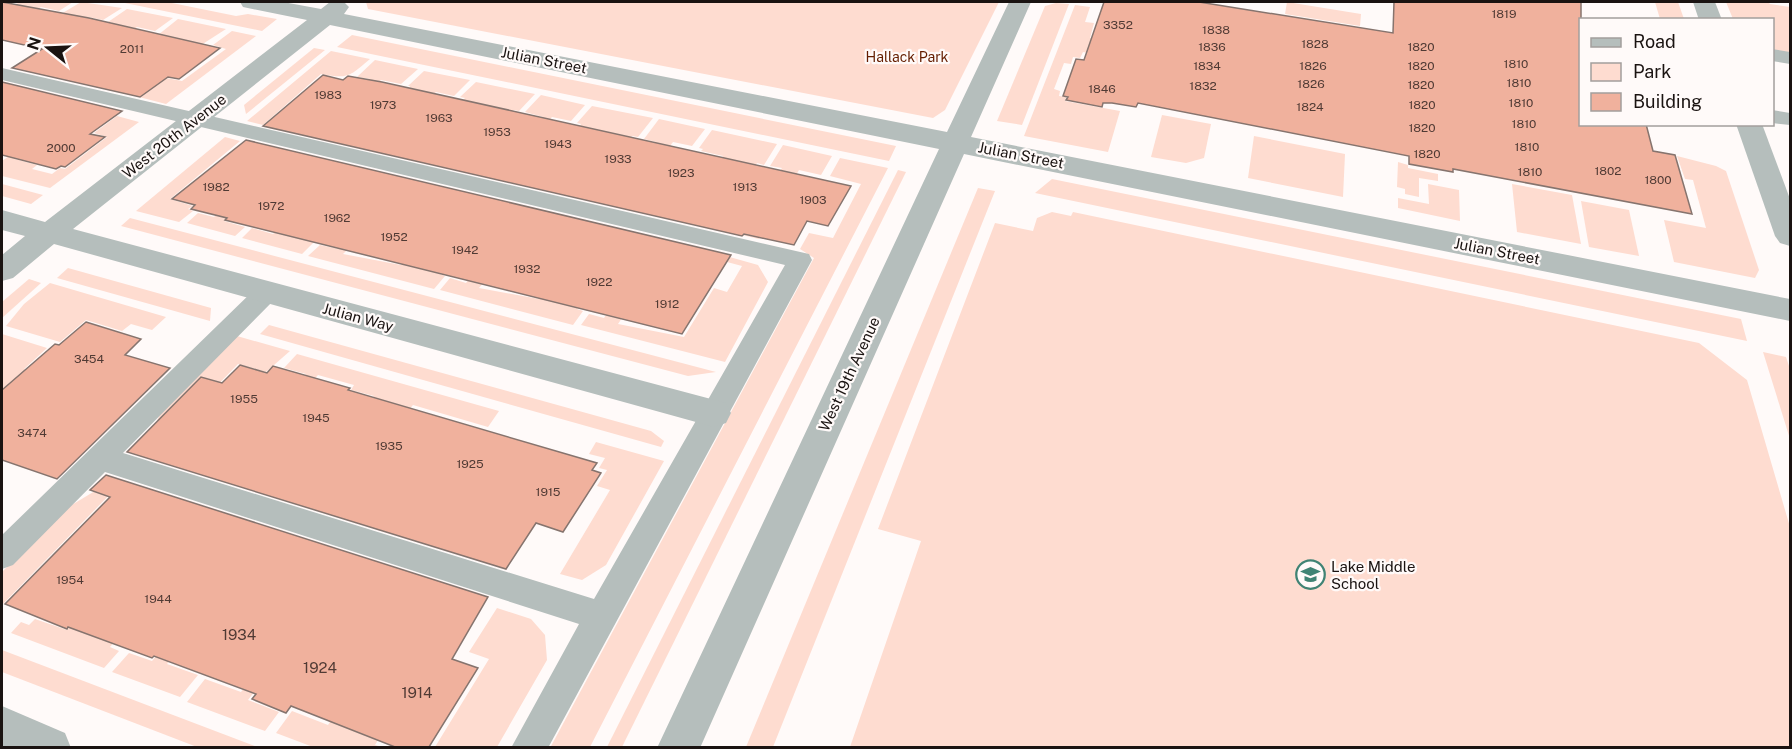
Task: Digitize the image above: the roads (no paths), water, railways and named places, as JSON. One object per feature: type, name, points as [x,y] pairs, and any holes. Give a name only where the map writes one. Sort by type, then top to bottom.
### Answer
[{"type":"street","name":"Julian Street","points":[[251,2],[336,9],[956,142],[1791,310]]},
{"type":"street","name":"West 19th Avenue","points":[[678,747],[1020,2]]},
{"type":"street","points":[[1704,2],[1710,18]]},
{"type":"street","name":"West 20th Avenue","points":[[2,270],[336,9]]},
{"type":"street","points":[[1750,126],[1791,236]]},
{"type":"street","name":"Julian Way","points":[[2,220],[714,414]]},
{"type":"street","points":[[2,728],[50,747]]},
{"type":"lane","points":[[1774,56],[1791,58]]},
{"type":"lane","points":[[2,74],[800,260],[528,747]]},
{"type":"lane","points":[[1774,116],[1791,119]]},
{"type":"lane","points":[[2,555],[267,292]]},
{"type":"lane","points":[[99,458],[601,616]]},
{"type":"place","name":"Lake Middle School","points":[[1310,575]]},
{"type":"park label","name":"Hallack Park","points":[[907,57]]}]
